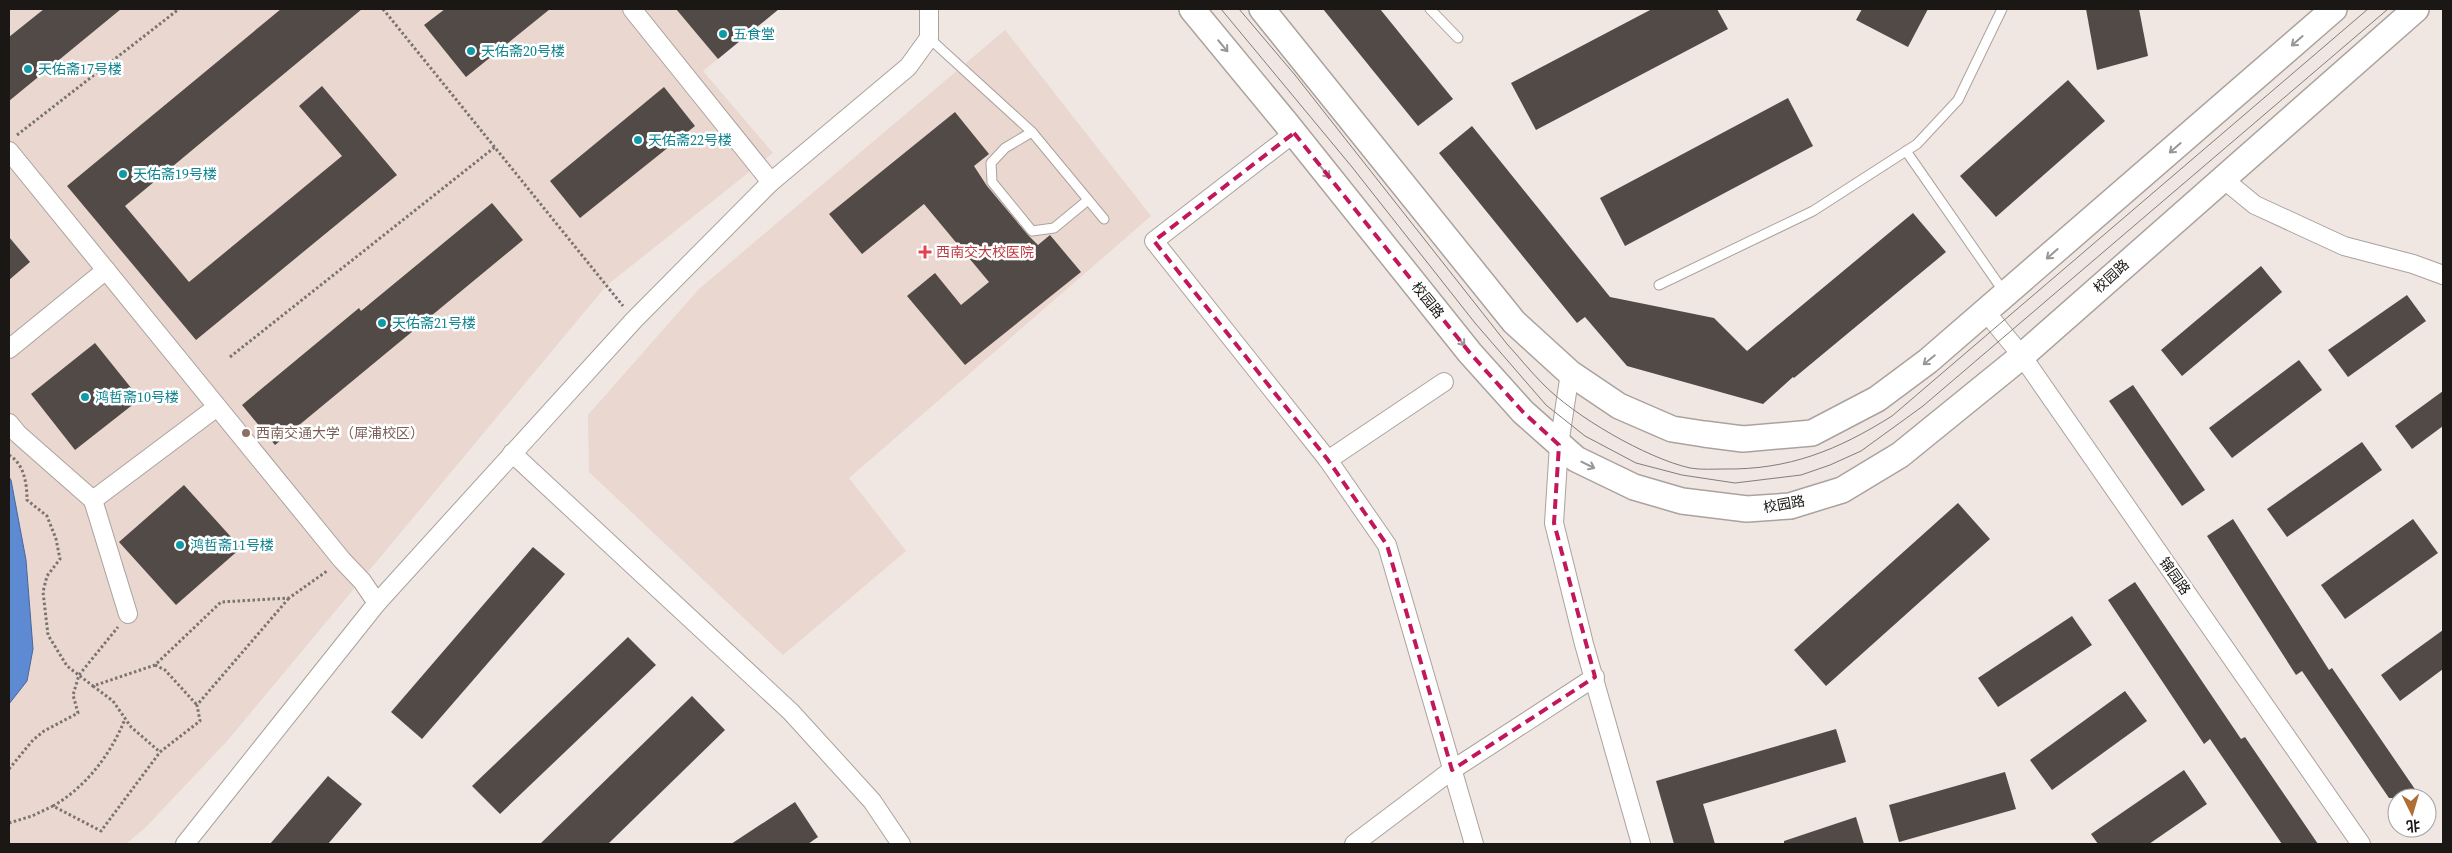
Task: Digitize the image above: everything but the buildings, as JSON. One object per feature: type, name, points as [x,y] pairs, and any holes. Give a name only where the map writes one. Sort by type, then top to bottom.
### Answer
[{"type":"street","points":[[632,9],[771,182]]},
{"type":"street","points":[[185,844],[377,603],[634,320],[771,182],[908,67],[929,38],[929,9]]},
{"type":"street","name":"校园路","points":[[1192,9],[1470,353],[1522,412],[1576,459],[1634,487],[1682,501],[1747,509],[1790,506],[1842,490],[1900,455],[2022,356],[2416,9]]},
{"type":"street","points":[[1262,9],[1514,322],[1570,373],[1619,406],[1672,429],[1743,439],[1812,433],[1877,399],[1928,361],[2334,9]]},
{"type":"street","points":[[1294,133],[1154,241],[1328,460],[1387,546],[1474,844]]},
{"type":"street","points":[[11,144],[106,270],[336,553],[362,581],[377,603]]},
{"type":"street","points":[[2222,178],[2255,205],[2344,246],[2413,264],[2443,275]]},
{"type":"street","points":[[9,348],[106,270]]},
{"type":"street","name":"锦园路","points":[[1985,311],[2022,356],[2361,844]]},
{"type":"street","points":[[1570,373],[1559,444],[1554,523],[1584,644],[1595,677],[1641,844]]},
{"type":"street","points":[[1328,460],[1444,382]]},
{"type":"street","points":[[93,500],[217,407]]},
{"type":"street","points":[[9,423],[18,434],[93,500],[128,614]]},
{"type":"street","points":[[512,454],[791,712],[872,801],[901,844]]},
{"type":"street","points":[[1354,844],[1452,770],[1595,677]]},
{"type":"lane","points":[[1430,9],[1458,38]]},
{"type":"lane","points":[[1659,285],[1813,211],[1917,144],[1958,100],[2002,9]]},
{"type":"lane","points":[[929,38],[1032,132],[1104,219]]},
{"type":"lane","points":[[1032,132],[1006,148],[991,163],[992,182],[1032,231],[1054,228],[1088,200]]},
{"type":"lane","points":[[1906,151],[2005,294]]},
{"type":"path","points":[[11,144],[179,9]]},
{"type":"path","points":[[383,9],[634,320]]},
{"type":"path","points":[[230,357],[495,147]]},
{"type":"path","points":[[197,705],[289,598]]},
{"type":"path","points":[[9,769],[39,736],[56,723],[78,713],[73,695],[79,675],[128,614]]},
{"type":"path","points":[[53,806],[101,830],[160,752],[200,721],[197,705],[165,670],[155,664]]},
{"type":"path","points":[[93,686],[113,701],[125,719],[160,752]]},
{"type":"path","points":[[9,823],[32,816],[53,806],[85,782],[113,747],[125,719]]},
{"type":"highlighted area","points":[[1294,133],[1470,353],[1523,412],[1559,445],[1554,523],[1595,677],[1452,770],[1387,545],[1328,460],[1154,241]]},
{"type":"shaded area","name":"西南交通大学（犀浦校区）","points":[[9,9],[779,9],[703,71],[773,153],[606,286],[228,740],[145,828],[126,844],[9,844]]},
{"type":"shaded area","name":"西南交大校医院","points":[[1005,30],[1151,216],[849,478],[906,551],[783,655],[589,472],[588,415],[699,289]]},
{"type":"water","points":[[9,477],[26,560],[33,649],[27,681],[9,704]]},
{"type":"tram line","points":[[1221,9],[1352,167],[1475,323],[1546,405],[1585,436],[1636,463],[1682,475],[1735,483],[1801,475],[1830,465],[1861,451],[1923,406],[2388,9]]},
{"type":"tram line","points":[[1239,9],[1295,75],[1507,344],[1543,384],[1573,409],[1632,445],[1672,463],[1699,469],[1748,468],[1791,462],[1812,456],[1852,439],[1892,416],[2368,9]]},
{"type":"place","name":"五食堂","points":[[723,34]]},
{"type":"place","name":"天佑斋20号楼","points":[[471,51]]},
{"type":"place","name":"天佑斋17号楼","points":[[28,69]]},
{"type":"place","name":"天佑斋22号楼","points":[[638,140]]},
{"type":"place","name":"天佑斋19号楼","points":[[123,174]]},
{"type":"place","name":"西南交大校医院","points":[[925,252]]},
{"type":"place","name":"天佑斋21号楼","points":[[382,323]]},
{"type":"place","name":"鸿哲斋10号楼","points":[[85,397]]},
{"type":"place","name":"西南交通大学（犀浦校区）","points":[[246,433]]},
{"type":"place","name":"鸿哲斋11号楼","points":[[180,545]]}]
